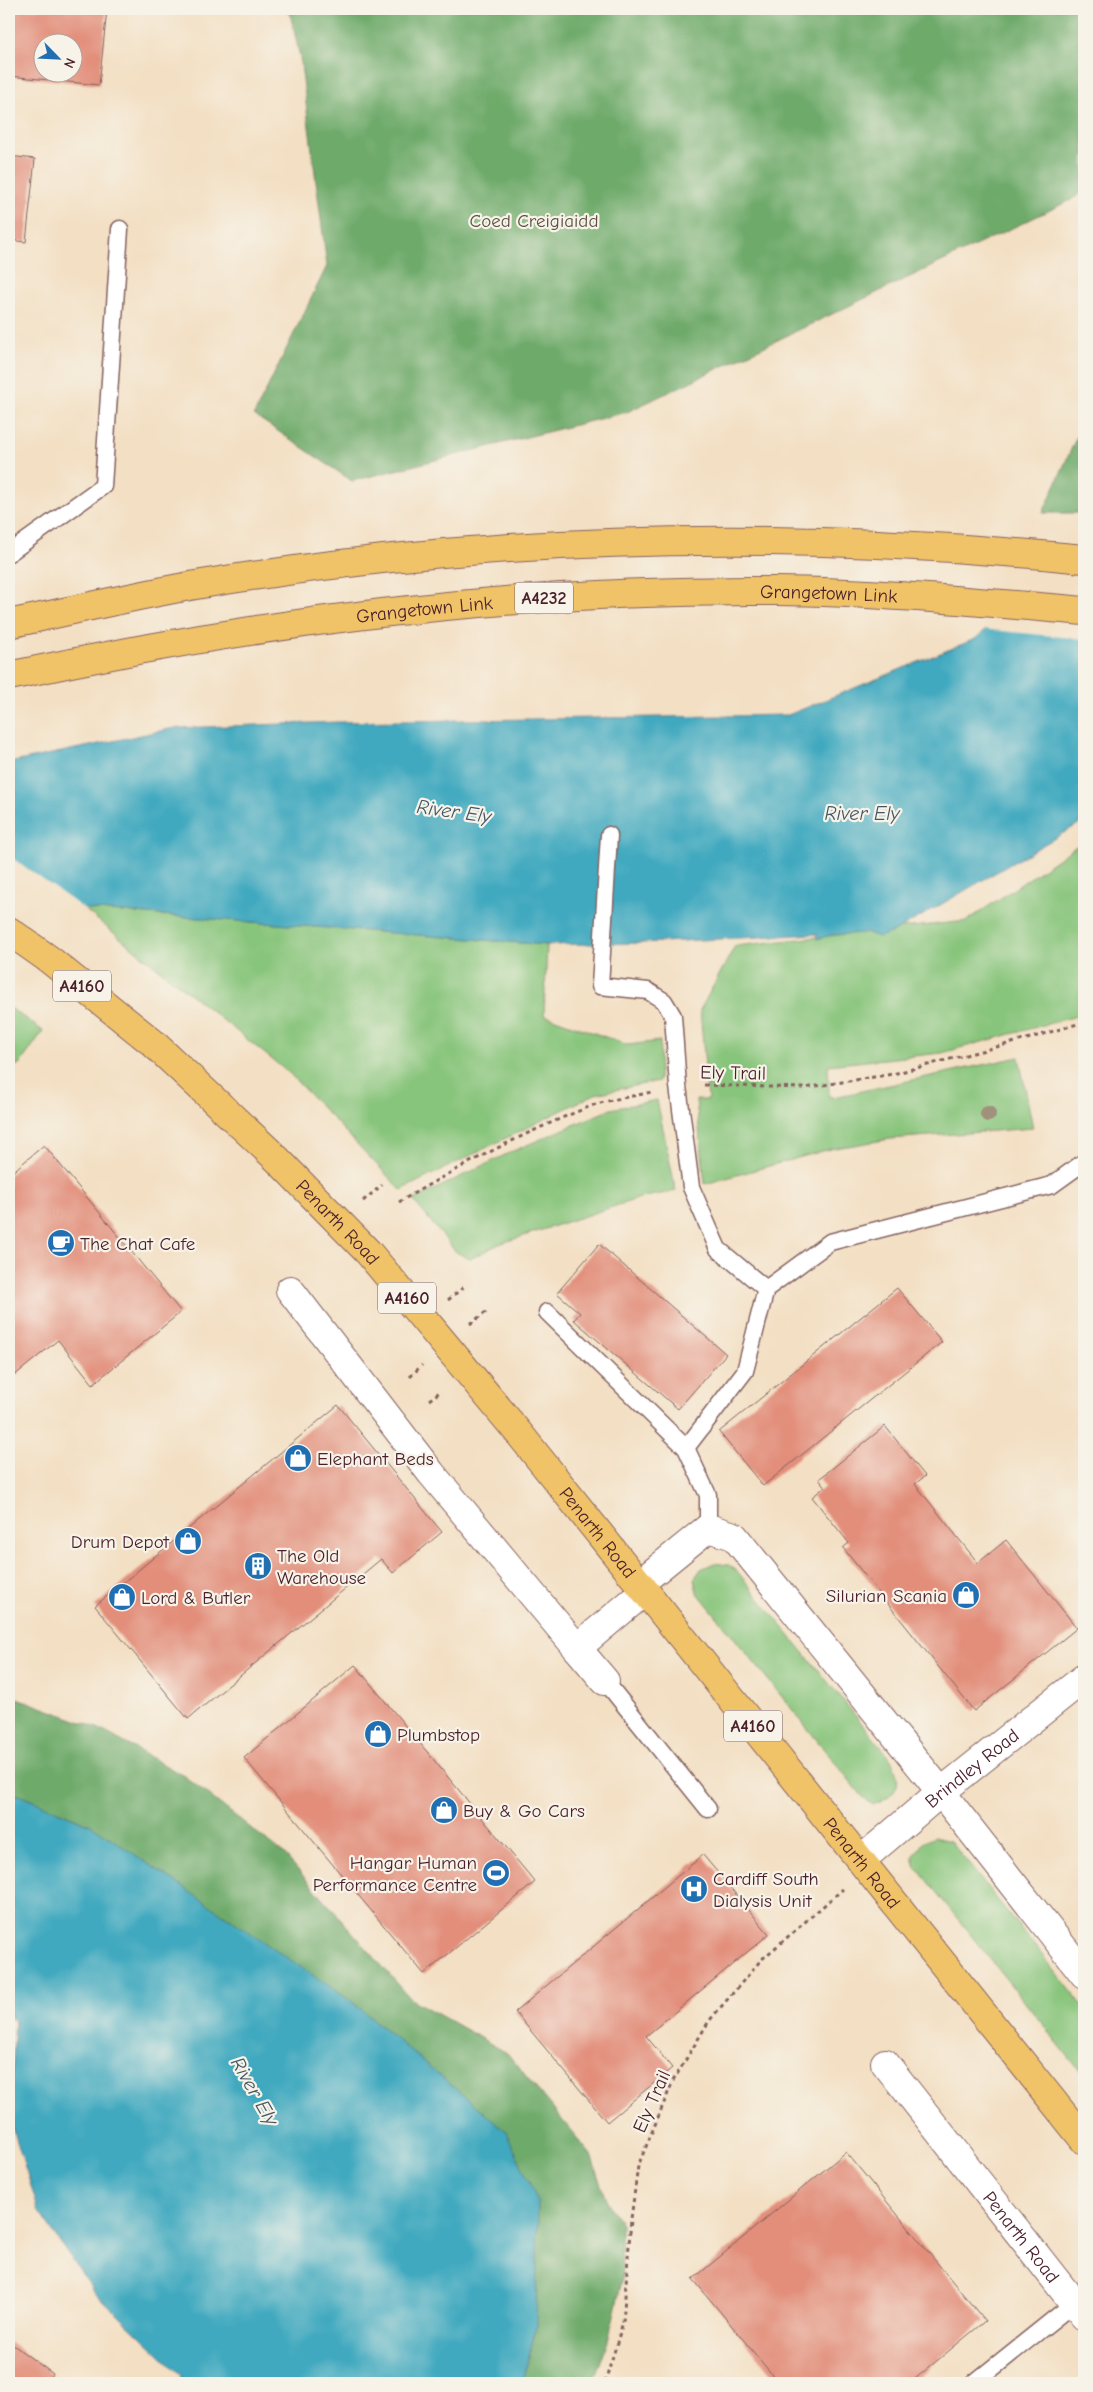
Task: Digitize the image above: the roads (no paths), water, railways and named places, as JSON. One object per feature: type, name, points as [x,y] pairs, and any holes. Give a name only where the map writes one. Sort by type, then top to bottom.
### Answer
[{"type":"main road","points":[[9,624],[190,586],[444,553],[562,545],[784,540],[972,548],[1084,559]]},
{"type":"main road","name":"Grangetown Link","points":[[9,676],[190,640],[294,624],[448,605],[560,597],[775,591],[937,598],[1084,611]]},
{"type":"main road","name":"Penarth Road","points":[[9,931],[50,960],[153,1043],[277,1159],[368,1252],[522,1437],[1084,2140]]},
{"type":"street","points":[[290,1290],[431,1472],[605,1681]]},
{"type":"street","name":"Penarth Road","points":[[642,1587],[708,1528]]},
{"type":"street","points":[[708,1528],[734,1536],[941,1792],[1084,1974]]},
{"type":"street","points":[[577,1648],[642,1587]]},
{"type":"street","name":"Brindley Road","points":[[861,1860],[941,1792],[1084,1678]]},
{"type":"street","name":"Penarth Road","points":[[885,2063],[1079,2309]]},
{"type":"lane","points":[[9,553],[103,486],[120,229]]},
{"type":"lane","points":[[609,835],[600,986],[648,991],[664,1000],[673,1016],[678,1086],[691,1187],[718,1249],[766,1289]]},
{"type":"lane","points":[[686,1448],[745,1371],[766,1289],[830,1242],[1052,1185],[1084,1162]]},
{"type":"lane","points":[[547,1312],[686,1448],[708,1495],[708,1528]]},
{"type":"lane","points":[[605,1681],[708,1809]]},
{"type":"lane","points":[[974,2383],[1079,2309]]},
{"type":"water","name":"River Ely","points":[[1084,544],[1084,821],[894,932],[879,937],[866,933],[831,935],[817,939],[817,934],[642,943],[547,945],[58,907],[9,937],[9,763],[174,728],[337,722],[788,715],[975,639]]},
{"type":"water","name":"River Ely","points":[[9,1791],[91,1825],[351,2001],[506,2131],[538,2202],[536,2327],[522,2383],[179,2383],[181,2375],[96,2294],[39,2212],[10,2119],[15,2021],[9,2017]]},
{"type":"place","name":"The Chat Cafe","points":[[61,1243]]},
{"type":"place","name":"Elephant Beds","points":[[298,1458]]},
{"type":"place","name":"Drum Depot","points":[[188,1541]]},
{"type":"place","name":"The Old Warehouse","points":[[258,1566]]},
{"type":"place","name":"Silurian Scania","points":[[966,1595]]},
{"type":"place","name":"Lord & Butler","points":[[122,1597]]},
{"type":"place","name":"Plumbstop","points":[[378,1734]]},
{"type":"place","name":"Buy & Go Cars","points":[[444,1810]]},
{"type":"place","name":"Hangar Human Performance Centre","points":[[496,1873]]},
{"type":"place","name":"Cardiff South Dialysis Unit","points":[[694,1889]]},
{"type":"park label","name":"Coed Creigiaidd","points":[[534,220]]}]
